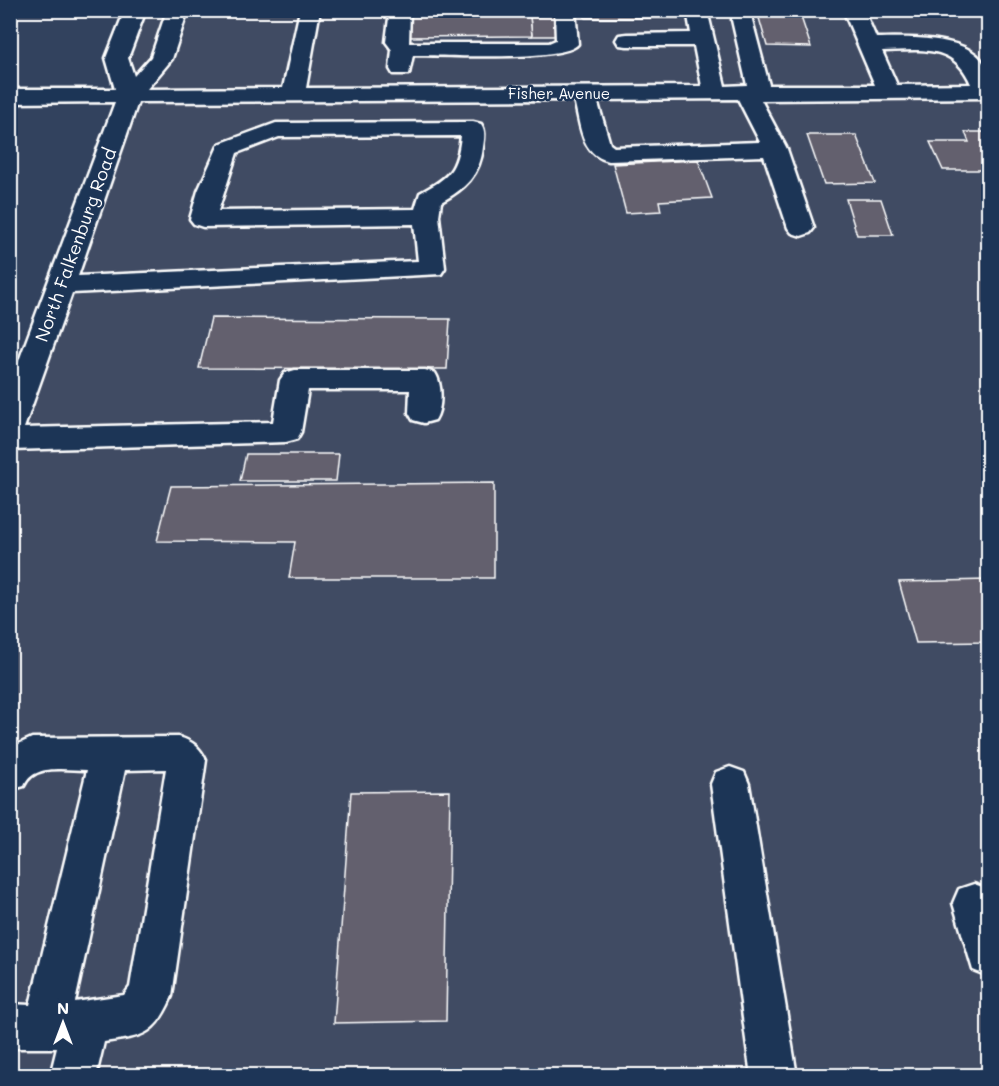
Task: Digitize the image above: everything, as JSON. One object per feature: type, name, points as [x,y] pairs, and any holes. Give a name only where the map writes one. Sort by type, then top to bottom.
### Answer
[{"type":"street","points":[[129,96],[117,58],[136,10]]},
{"type":"street","name":"North Falkenburg Road","points":[[10,427],[129,96],[161,59],[178,10]]},
{"type":"street","points":[[276,130],[310,10]]},
{"type":"street","points":[[399,95],[403,49],[397,42],[400,10]]},
{"type":"street","points":[[403,49],[551,49],[567,44],[565,10]]},
{"type":"street","points":[[697,10],[715,93]]},
{"type":"street","points":[[743,10],[742,20],[753,93],[775,149],[801,228]]},
{"type":"street","points":[[853,10],[889,92]]},
{"type":"street","points":[[627,40],[704,39]]},
{"type":"street","points":[[868,45],[938,46],[956,51],[968,59],[987,92]]},
{"type":"street","name":"Fisher Avenue","points":[[10,96],[987,92]]},
{"type":"street","points":[[584,94],[599,148],[609,154],[775,149]]},
{"type":"street","points":[[62,285],[432,268],[426,216],[429,198],[454,186],[471,164],[473,129],[276,130],[227,149],[210,191],[203,219],[426,216]]},
{"type":"street","points":[[10,439],[285,432],[295,380],[425,380],[424,413]]},
{"type":"street","points":[[73,1076],[48,1026],[110,753]]},
{"type":"street","points":[[10,774],[12,768],[32,754],[179,753],[187,760],[150,996],[136,1015],[48,1026]]},
{"type":"street","points":[[730,784],[774,1076]]},
{"type":"street","points":[[974,903],[988,956]]},
{"type":"shaded area","points":[[147,11],[167,11],[150,58],[135,75],[129,57]]},
{"type":"shaded area","points":[[189,11],[988,11],[988,84],[147,89],[173,59]]},
{"type":"shaded area","points":[[988,98],[988,1075],[11,1075],[10,471],[139,103]]},
{"type":"building","points":[[584,10],[685,10],[686,18],[585,18]]},
{"type":"building","points":[[757,11],[799,11],[811,47],[767,46]]},
{"type":"building","points":[[555,15],[561,36],[532,36],[530,17]]},
{"type":"building","points":[[411,16],[530,17],[532,36],[408,37]]},
{"type":"building","points":[[965,132],[984,132],[988,141],[988,170],[943,170],[930,142],[969,142]]},
{"type":"building","points":[[807,135],[856,135],[875,183],[824,184]]},
{"type":"building","points":[[698,160],[712,198],[659,201],[661,211],[626,213],[613,164]]},
{"type":"building","points":[[846,199],[881,199],[893,235],[857,235]]},
{"type":"building","points":[[211,318],[450,319],[447,369],[199,368]]},
{"type":"building","points":[[246,454],[339,454],[336,481],[240,481]]},
{"type":"building","points":[[494,483],[494,578],[289,578],[295,542],[157,541],[171,486]]},
{"type":"building","points":[[988,580],[988,642],[916,643],[899,582]]},
{"type":"building","points":[[450,791],[446,1021],[334,1023],[351,792]]}]
